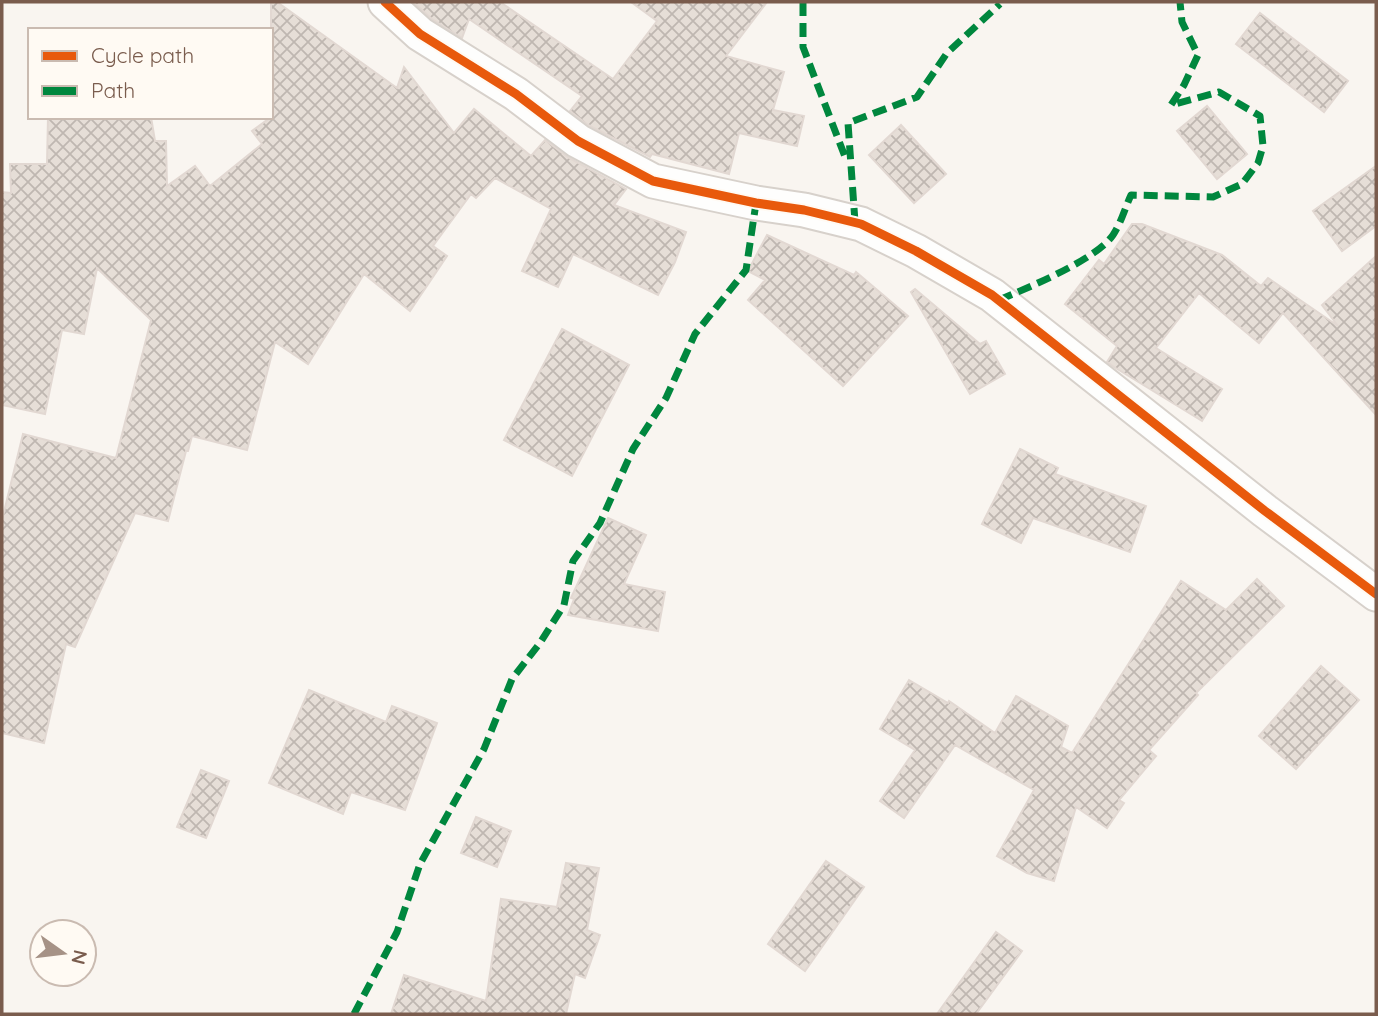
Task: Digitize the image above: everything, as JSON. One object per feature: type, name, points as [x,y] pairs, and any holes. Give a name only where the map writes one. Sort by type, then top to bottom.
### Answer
[{"type":"street","points":[[385,2],[420,34],[516,94],[578,141],[653,181],[756,203],[804,210],[861,224],[916,250],[992,295],[1265,511],[1376,594]]},
{"type":"building","points":[[271,2],[277,2],[397,88],[404,67],[454,133],[474,109],[531,156],[545,140],[569,158],[626,189],[614,205],[686,232],[675,262],[658,295],[573,254],[558,287],[522,271],[551,209],[495,178],[476,198],[471,194],[433,246],[447,256],[410,311],[364,274],[308,364],[275,342],[247,450],[192,436],[168,521],[135,513],[75,647],[66,644],[44,743],[2,733],[2,520],[23,434],[116,458],[151,320],[97,268],[84,334],[62,330],[45,414],[2,405],[2,192],[11,193],[10,164],[47,164],[48,119],[151,119],[155,141],[166,141],[167,186],[195,166],[210,186],[262,144],[252,131],[268,119],[273,119]]},
{"type":"building","points":[[413,2],[500,2],[613,79],[657,21],[631,2],[767,2],[726,56],[784,72],[773,110],[804,116],[797,146],[739,133],[729,174],[652,154],[650,157],[588,125],[570,111],[582,96],[469,19],[462,38],[432,19]]},
{"type":"building","points":[[1260,13],[1348,81],[1324,112],[1236,44]]},
{"type":"building","points":[[1207,106],[1247,154],[1217,179],[1177,131]]},
{"type":"building","points":[[901,125],[946,174],[914,203],[869,155]]},
{"type":"building","points":[[1376,166],[1376,226],[1342,251],[1313,211]]},
{"type":"building","points":[[1132,224],[1142,224],[1222,255],[1261,286],[1268,278],[1338,326],[1322,305],[1376,256],[1376,415],[1283,313],[1259,343],[1199,293],[1156,348],[1222,389],[1202,421],[1107,362],[1117,346],[1065,304],[1099,260],[1104,264]]},
{"type":"building","points":[[767,235],[854,275],[856,272],[908,316],[843,386],[748,300],[765,280],[748,271]]},
{"type":"building","points":[[915,289],[980,344],[986,341],[1005,374],[970,394],[911,292]]},
{"type":"building","points":[[562,329],[629,365],[572,476],[504,440]]},
{"type":"building","points":[[1020,449],[1058,468],[1055,474],[1146,506],[1130,552],[1033,518],[1021,543],[982,524]]},
{"type":"building","points":[[608,518],[646,535],[624,584],[665,592],[658,631],[568,615],[574,599],[571,598]]},
{"type":"building","points":[[1257,579],[1284,606],[1196,693],[1198,695],[1149,750],[1156,756],[1119,800],[1124,803],[1107,828],[1076,807],[1054,881],[1027,873],[997,856],[1034,790],[955,745],[904,818],[880,801],[915,750],[880,729],[909,680],[948,703],[949,701],[995,733],[1016,696],[1068,726],[1061,747],[1072,753],[1181,581],[1226,610]]},
{"type":"building","points":[[1321,666],[1359,700],[1296,769],[1259,736]]},
{"type":"building","points":[[309,690],[386,722],[392,706],[437,723],[405,810],[351,792],[343,814],[269,783]]},
{"type":"building","points":[[201,770],[229,781],[206,838],[177,827]]},
{"type":"building","points":[[476,817],[511,831],[497,867],[461,853]]},
{"type":"building","points":[[826,861],[864,887],[805,971],[768,944]]},
{"type":"building","points":[[566,863],[599,868],[587,930],[600,935],[585,978],[575,974],[566,1014],[523,1014],[506,1011],[505,1014],[391,1014],[404,975],[486,1001],[501,899],[557,907]]},
{"type":"building","points":[[996,932],[1022,951],[976,1014],[937,1014]]},
{"type":"marked path","points":[[803,2],[803,47],[847,162]]},
{"type":"marked path","points":[[999,300],[1092,254],[1113,235],[1131,195],[1213,197],[1242,184],[1258,163],[1263,146],[1260,116],[1219,92],[1171,105],[1198,55],[1182,22],[1180,2]]},
{"type":"marked path","points":[[855,222],[848,123],[917,97],[947,53],[1000,4]]},
{"type":"marked path","points":[[354,1014],[397,932],[420,864],[484,749],[512,679],[540,643],[564,605],[573,561],[600,523],[633,449],[666,398],[695,334],[746,270],[756,203]]},
{"type":"cycle path","points":[[385,2],[420,34],[516,94],[578,141],[653,181],[756,203],[804,210],[861,224],[916,251],[992,295],[1265,511],[1376,594]]}]
